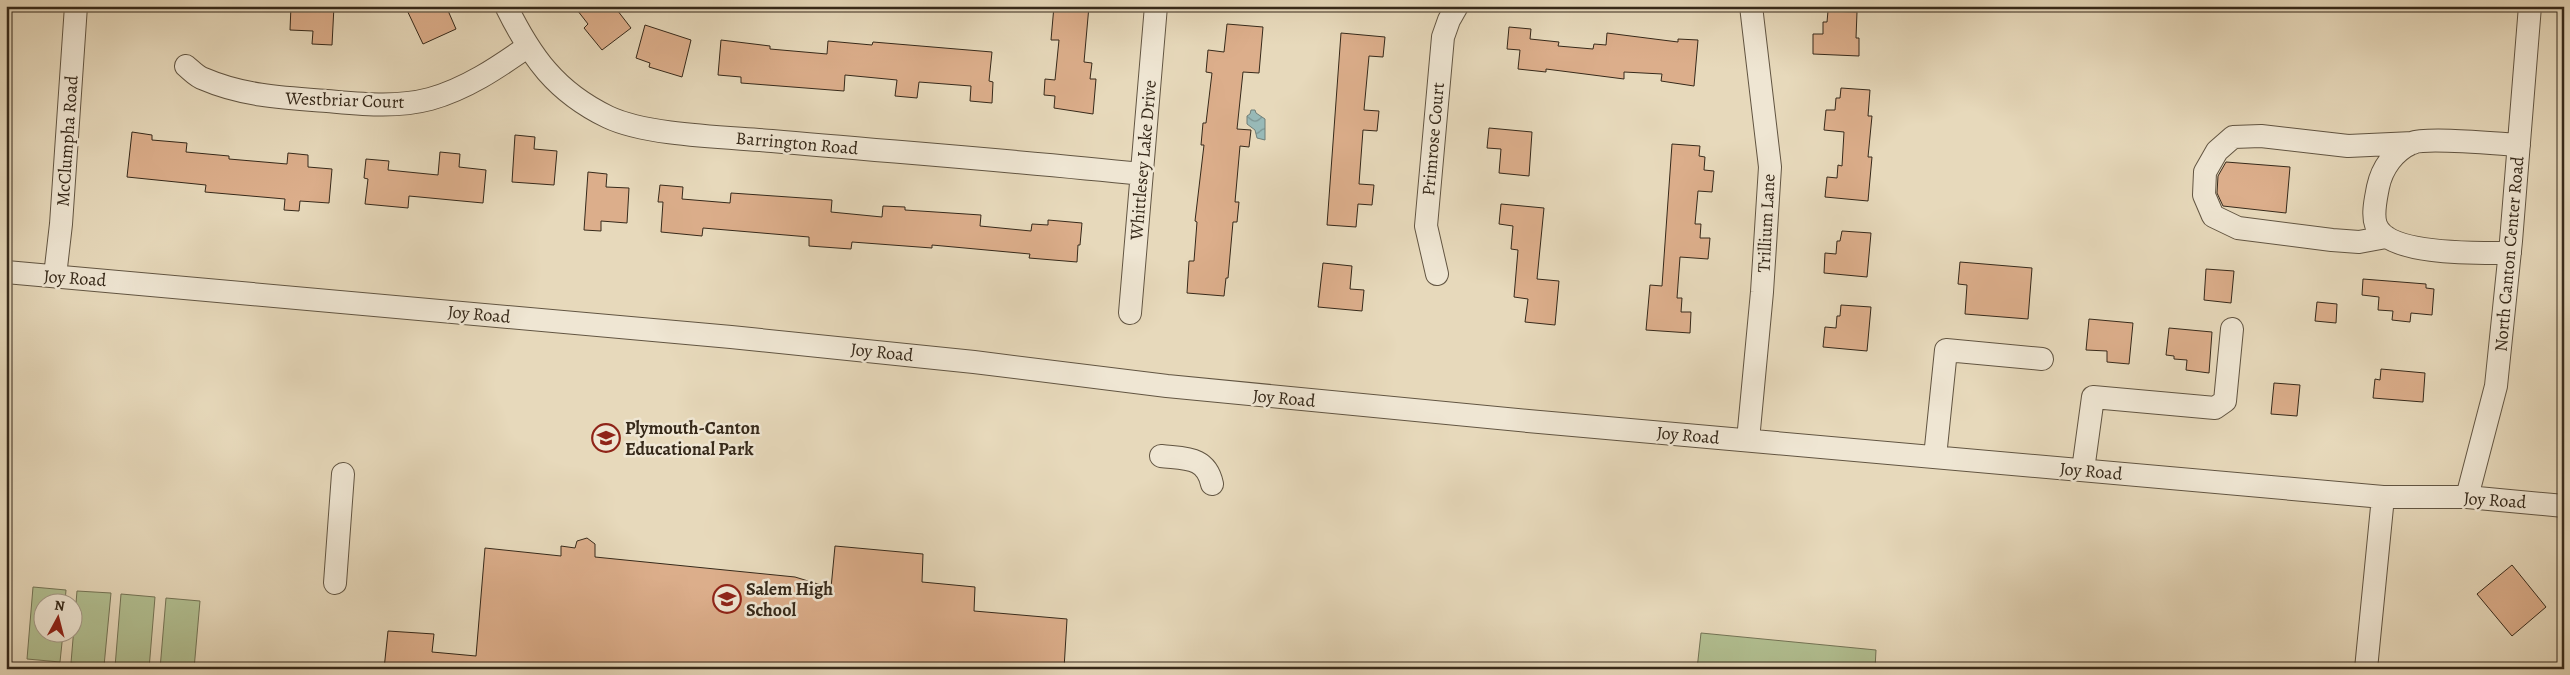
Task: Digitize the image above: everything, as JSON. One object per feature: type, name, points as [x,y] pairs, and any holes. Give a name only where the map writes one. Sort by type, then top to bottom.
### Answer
[{"type":"street","name":"McClumpha Road","points":[[55,276],[62,224],[76,6]]},
{"type":"street","name":"Barrington Road","points":[[506,6],[527,47],[546,73],[578,101],[609,118],[629,125],[746,139],[1141,174]]},
{"type":"street","name":"Whittlesey Lake Drive","points":[[1130,313],[1156,6]]},
{"type":"street","name":"Primrose Court","points":[[1437,274],[1426,226],[1428,198],[1443,37],[1449,20],[1457,6]]},
{"type":"street","name":"Trillium Lane","points":[[1748,440],[1762,292],[1770,167],[1751,6]]},
{"type":"street","name":"North Canton Center Road","points":[[2467,497],[2496,386],[2510,253],[2530,6]]},
{"type":"street","name":"Westbriar Court","points":[[186,66],[201,78],[234,90],[278,97],[393,105],[431,98],[451,91],[499,67],[527,47]]},
{"type":"street","points":[[2510,253],[2437,251],[2386,237],[2359,242],[2238,228],[2213,216],[2204,195],[2205,172],[2217,151],[2233,137],[2261,136],[2348,146],[2414,142],[2519,144]]},
{"type":"street","points":[[2386,237],[2376,225],[2375,205],[2379,181],[2386,164],[2398,152],[2414,142]]},
{"type":"street","name":"Joy Road","points":[[6,272],[731,336],[974,362],[1186,388],[1748,440],[2383,497],[2467,497],[2564,506]]},
{"type":"street","points":[[2083,470],[2093,397],[2215,408],[2225,401],[2232,329]]},
{"type":"street","points":[[1935,457],[1946,350],[2042,359]]},
{"type":"street","points":[[1161,456],[1201,462],[1210,471],[1212,484]]},
{"type":"street","points":[[335,583],[342,474]]},
{"type":"street","points":[[2366,669],[2383,497]]},
{"type":"green space","points":[[33,587],[66,590],[66,592],[33,592]]},
{"type":"green space","points":[[77,591],[111,593],[104,666],[71,663],[73,642],[82,642],[82,592]]},
{"type":"green space","points":[[121,594],[155,597],[149,669],[115,667]]},
{"type":"green space","points":[[166,598],[200,601],[194,669],[160,669]]},
{"type":"green space","points":[[32,599],[32,642],[62,642],[60,662],[27,659]]},
{"type":"green space","points":[[1701,633],[1876,650],[1875,669],[1697,669]]},
{"type":"water","points":[[1251,110],[1255,110],[1256,113],[1265,119],[1265,140],[1257,138],[1255,130],[1247,124],[1247,116]]},
{"type":"building","points":[[291,6],[334,6],[332,45],[312,44],[313,31],[290,30]]},
{"type":"building","points":[[405,6],[446,6],[456,29],[423,44]]},
{"type":"building","points":[[574,6],[614,6],[631,28],[602,50],[584,28],[588,24]]},
{"type":"building","points":[[1054,6],[1089,6],[1084,62],[1092,63],[1090,79],[1096,79],[1093,114],[1054,108],[1055,96],[1044,95],[1045,79],[1055,80],[1059,40],[1051,40]]},
{"type":"building","points":[[1828,11],[1857,12],[1856,38],[1859,38],[1859,56],[1813,54],[1813,34],[1823,34],[1823,22],[1827,22]]},
{"type":"building","points":[[1227,24],[1263,27],[1259,73],[1243,72],[1237,129],[1251,130],[1249,147],[1240,146],[1235,202],[1239,202],[1237,222],[1233,222],[1228,278],[1226,278],[1224,296],[1187,293],[1189,261],[1194,261],[1197,222],[1195,221],[1204,145],[1201,145],[1203,123],[1206,123],[1212,73],[1206,72],[1208,50],[1224,52]]},
{"type":"building","points":[[645,25],[691,40],[682,77],[649,67],[650,63],[636,58]]},
{"type":"building","points":[[1509,27],[1531,29],[1530,39],[1559,42],[1558,46],[1593,49],[1594,44],[1606,45],[1607,33],[1678,42],[1678,39],[1698,40],[1694,86],[1661,81],[1662,74],[1624,72],[1624,79],[1546,69],[1546,72],[1518,69],[1520,50],[1507,49]]},
{"type":"building","points":[[1341,33],[1385,37],[1383,57],[1369,56],[1364,110],[1379,111],[1377,131],[1363,130],[1359,184],[1374,185],[1372,205],[1358,204],[1356,227],[1327,225]]},
{"type":"building","points":[[721,40],[770,46],[770,49],[827,54],[828,41],[872,45],[873,42],[992,52],[989,81],[993,82],[992,103],[970,101],[971,86],[919,82],[917,98],[895,96],[897,80],[845,75],[844,91],[741,83],[741,77],[718,75]]},
{"type":"building","points":[[1841,88],[1870,90],[1868,116],[1872,116],[1868,157],[1872,157],[1868,201],[1825,197],[1827,177],[1837,178],[1838,165],[1842,166],[1844,132],[1824,130],[1826,110],[1835,110],[1836,98],[1840,98]]},
{"type":"building","points":[[1489,128],[1532,132],[1529,176],[1499,173],[1501,149],[1487,148]]},
{"type":"building","points":[[132,132],[152,135],[152,140],[187,143],[186,152],[229,156],[229,159],[287,164],[288,153],[308,155],[308,167],[332,169],[329,203],[300,201],[299,211],[284,210],[285,199],[205,192],[206,185],[127,177]]},
{"type":"building","points":[[515,135],[535,137],[534,149],[557,151],[554,185],[512,182]]},
{"type":"building","points":[[1672,144],[1700,146],[1699,156],[1705,157],[1704,170],[1714,171],[1712,192],[1698,191],[1695,224],[1701,224],[1700,238],[1710,238],[1708,259],[1680,257],[1677,298],[1682,298],[1681,312],[1691,312],[1690,333],[1646,330],[1650,285],[1662,286]]},
{"type":"building","points":[[440,152],[460,154],[459,167],[486,170],[483,203],[409,196],[408,208],[365,204],[368,179],[364,178],[366,159],[389,161],[388,170],[438,175]]},
{"type":"building","points":[[2226,162],[2290,167],[2286,213],[2223,206],[2217,193],[2218,176]]},
{"type":"building","points":[[588,172],[607,174],[606,187],[629,188],[627,223],[601,221],[601,231],[584,230]]},
{"type":"building","points":[[660,185],[683,187],[682,199],[730,203],[731,193],[832,200],[831,212],[882,217],[883,206],[905,207],[905,210],[981,215],[980,226],[1031,231],[1032,224],[1048,225],[1048,220],[1082,223],[1080,245],[1078,245],[1077,262],[1029,258],[1030,254],[932,245],[932,248],[852,242],[851,249],[809,246],[809,237],[703,228],[702,236],[661,232],[663,202],[658,202]]},
{"type":"building","points":[[1501,204],[1544,208],[1537,279],[1559,281],[1555,325],[1525,322],[1528,299],[1514,297],[1518,250],[1511,249],[1513,226],[1499,224]]},
{"type":"building","points":[[1842,231],[1871,233],[1867,277],[1824,273],[1825,253],[1836,254],[1837,241],[1840,241]]},
{"type":"building","points":[[1960,262],[2032,268],[2028,319],[1965,314],[1967,285],[1958,284]]},
{"type":"building","points":[[1323,263],[1352,266],[1350,289],[1364,290],[1362,311],[1318,307]]},
{"type":"building","points":[[2206,269],[2234,271],[2231,303],[2204,300]]},
{"type":"building","points":[[2363,279],[2426,284],[2426,288],[2434,289],[2432,315],[2411,313],[2410,322],[2392,320],[2393,311],[2378,310],[2379,297],[2362,295]]},
{"type":"building","points":[[2317,302],[2337,304],[2336,323],[2315,321]]},
{"type":"building","points":[[1841,305],[1871,307],[1867,351],[1823,347],[1825,327],[1836,328],[1837,316],[1840,316]]},
{"type":"building","points":[[2089,319],[2133,323],[2129,364],[2107,362],[2107,351],[2086,350]]},
{"type":"building","points":[[2169,328],[2212,332],[2209,373],[2186,370],[2187,360],[2174,359],[2174,356],[2166,355]]},
{"type":"building","points":[[2381,369],[2425,373],[2423,402],[2373,398],[2375,379],[2380,380]]},
{"type":"building","points":[[2274,383],[2300,385],[2297,416],[2271,414]]},
{"type":"building","name":"Salem High School","points":[[587,538],[595,544],[595,557],[795,577],[831,588],[835,546],[923,554],[922,582],[975,587],[974,611],[1067,619],[1064,669],[384,669],[388,631],[434,634],[432,652],[476,656],[485,548],[561,556],[561,546],[575,548],[577,541]]},
{"type":"building","points":[[2512,565],[2546,607],[2512,636],[2477,594]]},
{"type":"place","name":"Plymouth-Canton Educational Park","points":[[606,438]]},
{"type":"place","name":"Salem High School","points":[[727,599]]}]
